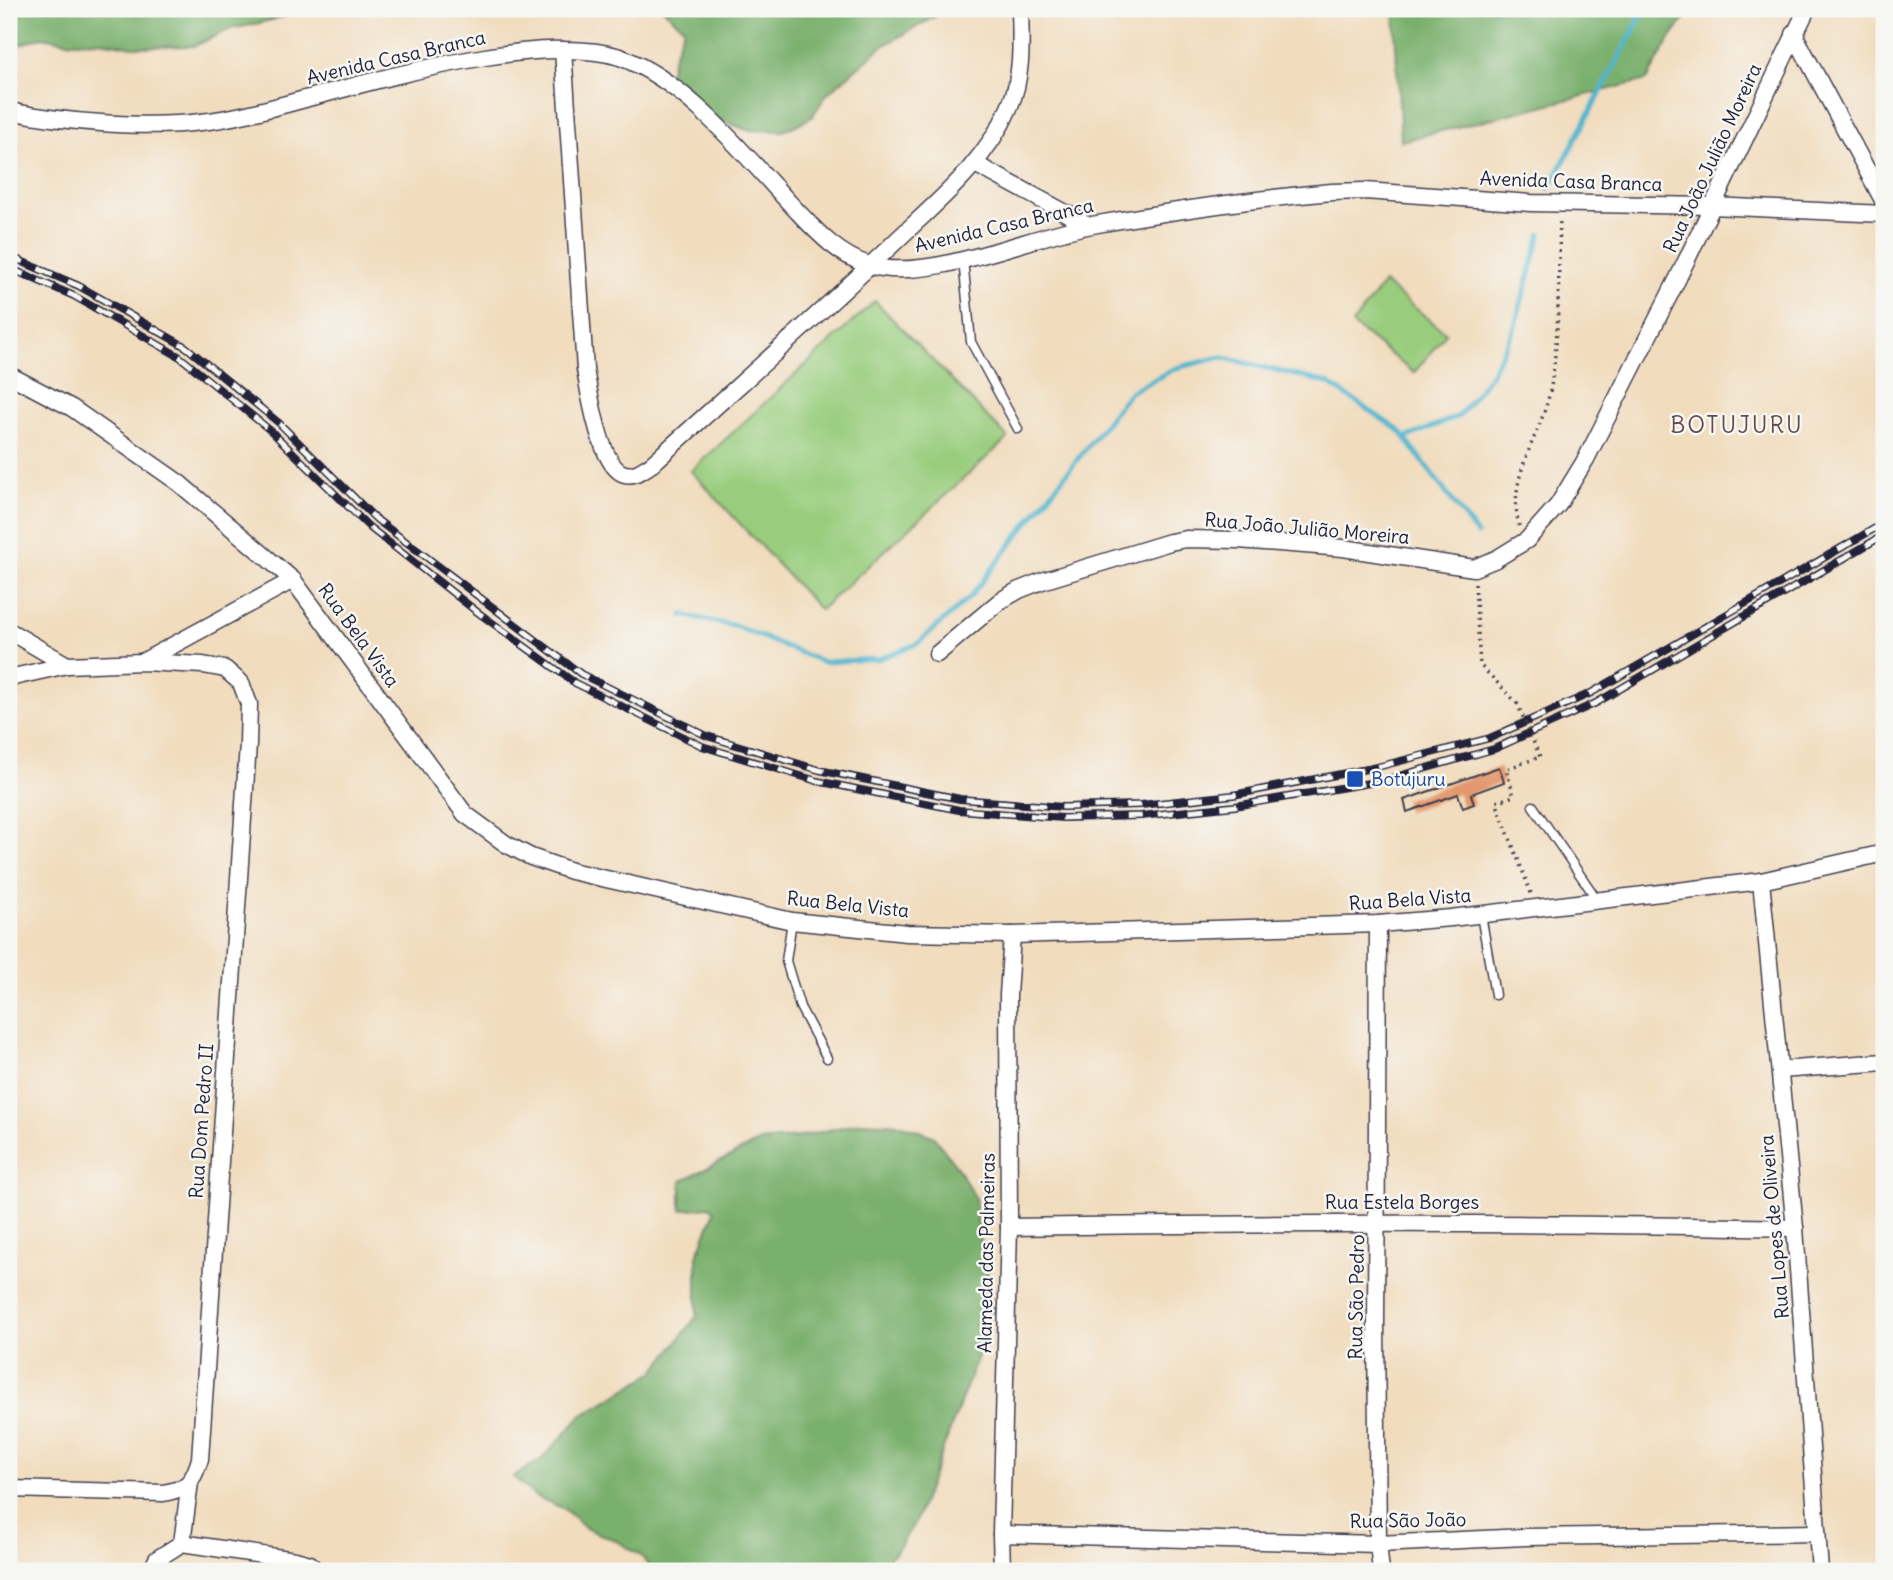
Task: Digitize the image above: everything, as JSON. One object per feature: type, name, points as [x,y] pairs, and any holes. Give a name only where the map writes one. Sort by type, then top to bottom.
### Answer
[{"type":"street","points":[[563,50],[585,369],[590,399],[604,448],[614,467],[624,474],[636,474],[652,464],[870,266],[975,164],[998,132],[1013,96],[1019,75],[1020,9]]},
{"type":"street","name":"Rua João Julião Moreira","points":[[937,654],[1000,601],[1019,590],[1178,540],[1238,540],[1343,548],[1474,568],[1496,559],[1527,540],[1558,505],[1586,459],[1677,281],[1807,9]]},
{"type":"street","points":[[1794,34],[1884,202]]},
{"type":"street","name":"Avenida Casa Branca","points":[[9,111],[35,117],[131,124],[199,123],[247,114],[454,62],[513,53],[563,50],[617,56],[653,73],[694,104],[825,240],[870,266],[891,269],[915,269],[963,259],[1088,225],[1332,192],[1365,191],[1561,204],[1712,206],[1884,214]]},
{"type":"street","points":[[975,164],[1088,225]]},
{"type":"street","name":"Rua Bela Vista","points":[[9,374],[72,408],[179,483],[293,580],[465,814],[506,844],[531,857],[571,871],[792,921],[907,933],[1012,935],[1378,924],[1481,915],[1761,881],[1884,853]]},
{"type":"street","points":[[142,662],[293,580]]},
{"type":"street","points":[[9,631],[67,665]]},
{"type":"street","name":"Rua Dom Pedro II","points":[[9,678],[67,665],[142,662],[204,665],[225,669],[241,683],[249,704],[200,1459],[195,1476],[190,1482]]},
{"type":"street","name":"Rua Lopes de Oliveira","points":[[1761,881],[1796,1228],[1820,1571]]},
{"type":"street","name":"Rua São Pedro","points":[[1378,924],[1376,1324],[1378,1544],[1381,1571]]},
{"type":"street","name":"Alameda das Palmeiras","points":[[1002,1571],[1009,1227],[1008,995],[1012,935]]},
{"type":"street","points":[[1781,1070],[1884,1062]]},
{"type":"street","name":"Rua Estela Borges","points":[[1009,1227],[1378,1222],[1602,1223],[1796,1228]]},
{"type":"street","points":[[9,1489],[163,1493],[180,1490],[190,1482]]},
{"type":"street","points":[[182,1544],[190,1482]]},
{"type":"street","name":"Rua São João","points":[[1001,1534],[1378,1544],[1525,1537],[1817,1533]]},
{"type":"street","points":[[151,1571],[157,1559],[182,1544],[295,1560],[310,1564],[316,1571]]},
{"type":"lane","points":[[963,259],[971,342],[1018,429]]},
{"type":"lane","points":[[1533,806],[1598,901]]},
{"type":"lane","points":[[1481,915],[1495,995]]},
{"type":"lane","points":[[792,921],[786,961],[800,1007],[827,1058]]},
{"type":"path","points":[[1527,540],[1519,525],[1516,511],[1517,493],[1527,450],[1546,407],[1551,386],[1556,339],[1561,204]]},
{"type":"path","points":[[1474,568],[1480,665],[1517,703],[1540,757],[1506,769],[1514,796],[1496,802],[1537,908]]},
{"type":"green space","points":[[9,9],[315,9],[235,27],[194,46],[134,47],[100,41],[70,42],[42,37],[9,48]]},
{"type":"green space","points":[[663,9],[948,9],[880,48],[827,94],[811,118],[783,131],[747,130],[716,118],[667,88],[672,60],[684,28]]},
{"type":"green space","points":[[1394,9],[1692,9],[1670,39],[1647,80],[1401,141]]},
{"type":"green space","points":[[1384,283],[1446,333],[1414,373],[1352,324]]},
{"type":"green space","points":[[875,301],[1008,438],[820,610],[691,471]]},
{"type":"green space","points":[[862,1122],[900,1124],[933,1136],[955,1164],[975,1197],[991,1305],[986,1335],[916,1520],[900,1546],[878,1571],[653,1571],[641,1556],[615,1540],[587,1529],[563,1508],[536,1497],[513,1477],[542,1459],[581,1416],[654,1372],[697,1316],[697,1256],[715,1211],[709,1207],[681,1210],[681,1181],[760,1141],[799,1137]]},
{"type":"building","points":[[1499,767],[1504,782],[1471,794],[1474,804],[1463,808],[1458,794],[1407,812],[1404,800]]},
{"type":"waterway","points":[[1549,189],[1645,9]]},
{"type":"waterway","points":[[1405,438],[1459,416],[1491,374],[1513,332],[1541,234]]},
{"type":"waterway","points":[[682,615],[735,626],[823,662],[878,659],[917,644],[970,597],[1130,392],[1176,368],[1221,357],[1328,383],[1400,431],[1477,534]]},
{"type":"railway","points":[[9,256],[79,286],[186,347],[279,423],[376,519],[581,674],[707,736],[819,770],[960,799],[1063,807],[1141,805],[1233,795],[1377,767],[1490,738],[1591,693],[1884,523]]},
{"type":"railway","points":[[9,268],[74,296],[180,357],[271,431],[369,527],[476,611],[575,683],[702,746],[817,781],[959,810],[1063,818],[1141,816],[1235,806],[1381,781],[1494,749],[1596,703],[1884,535]]},
{"type":"place","name":"Botujuru","points":[[1355,779]]},
{"type":"district","name":"BOTUJURU","points":[[1737,425]]}]
